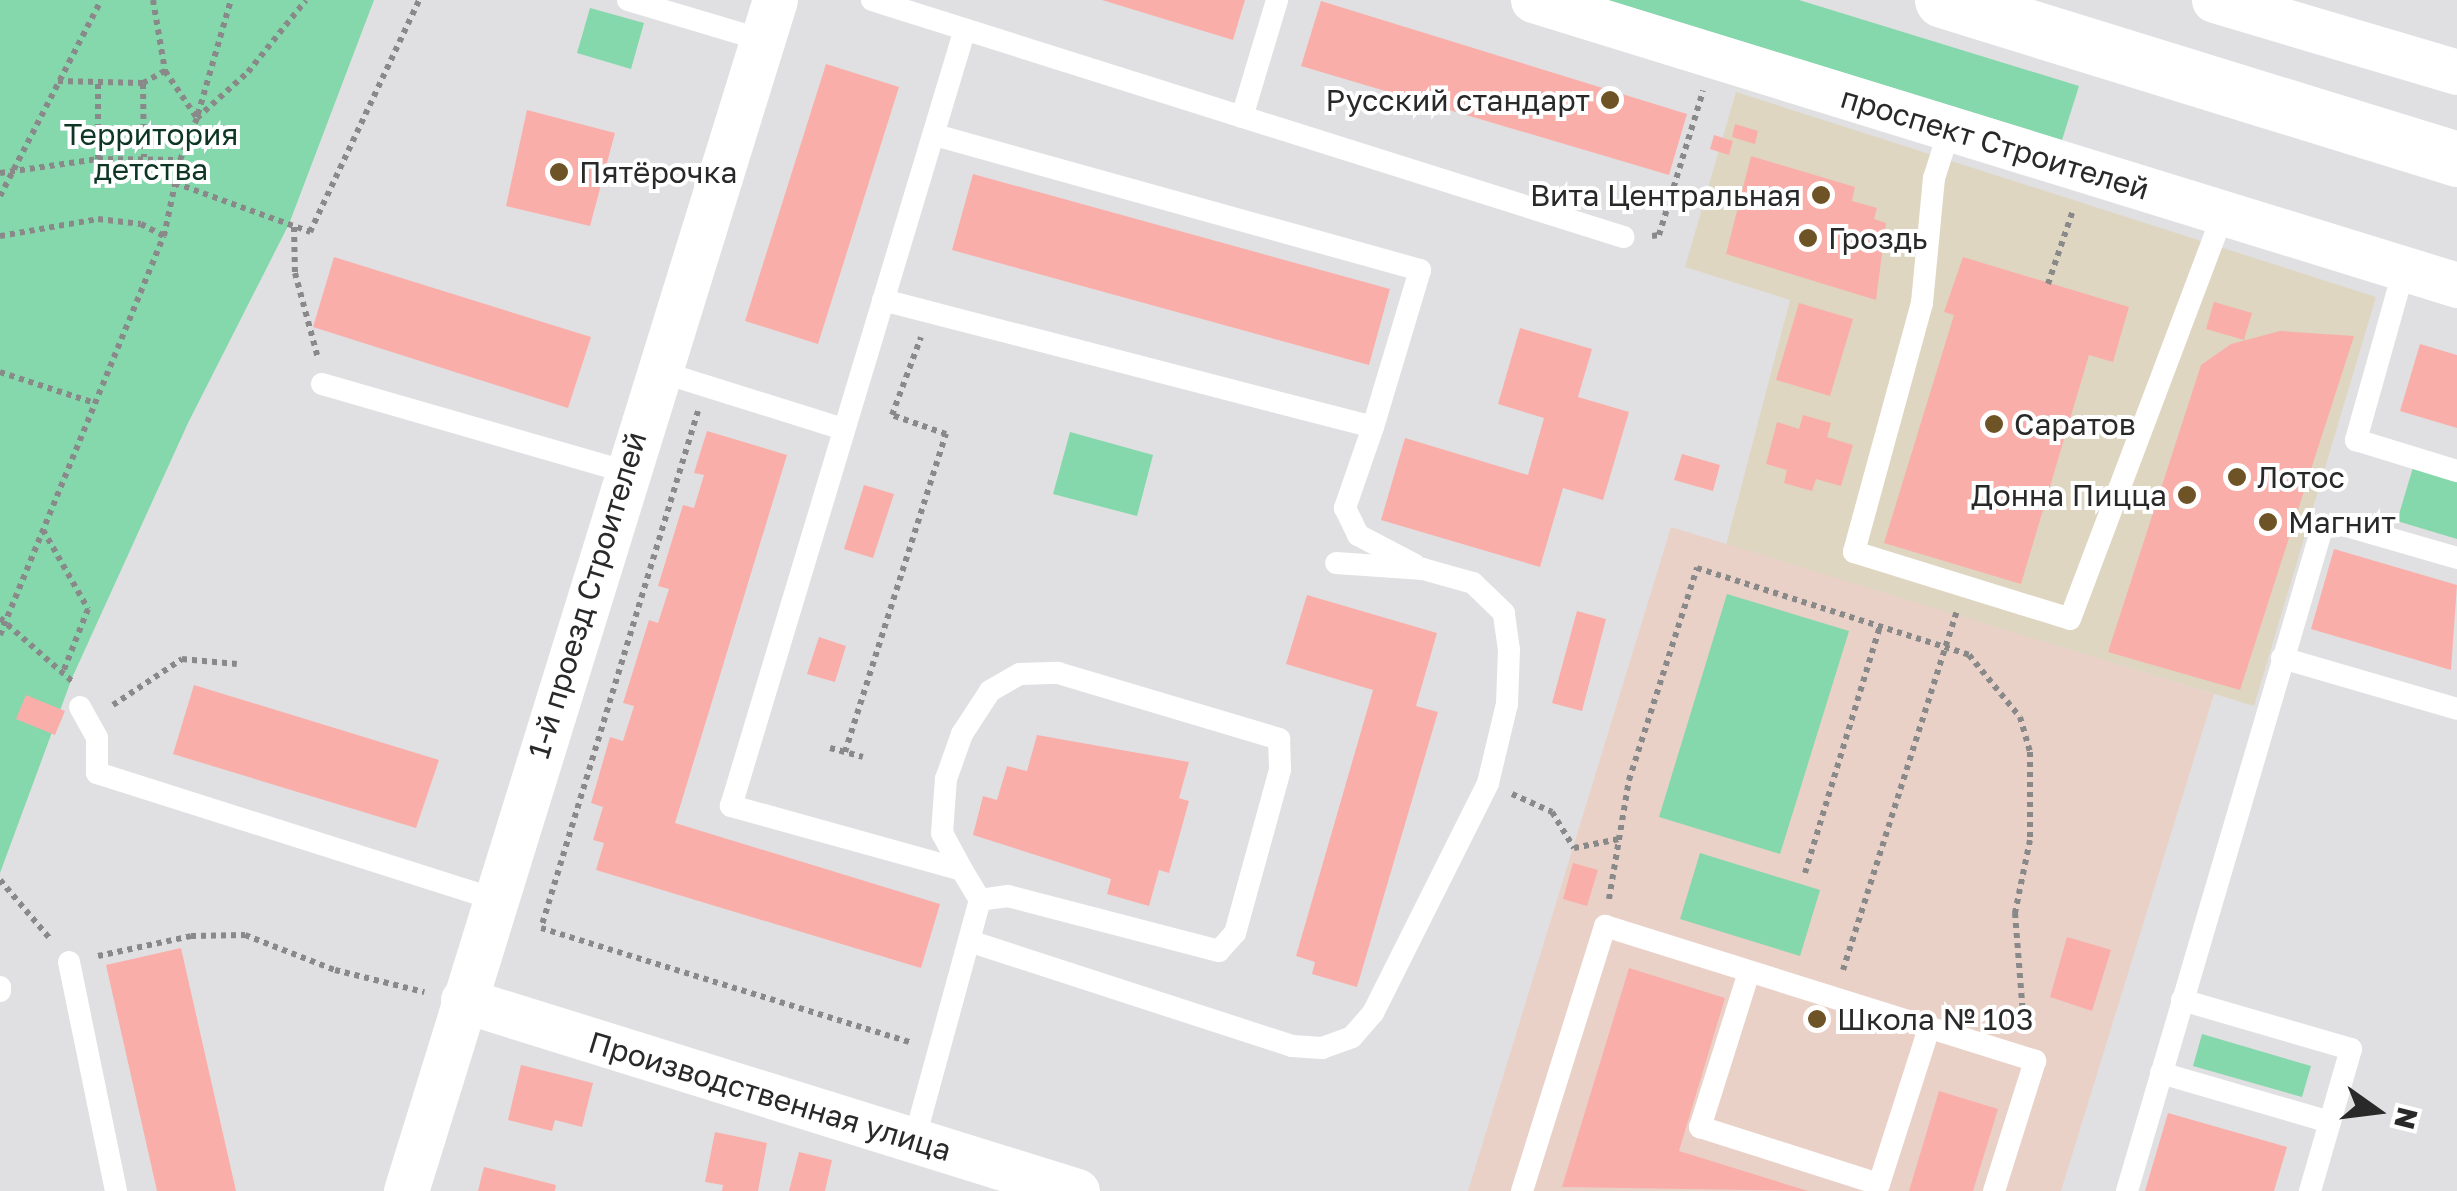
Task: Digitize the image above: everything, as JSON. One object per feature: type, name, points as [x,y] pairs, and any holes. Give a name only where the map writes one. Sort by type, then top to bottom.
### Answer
[{"type":"main road","points":[[1942,0],[2457,159]]},
{"type":"street","name":"проспект Строителей","points":[[1533,0],[2457,285]]},
{"type":"street","points":[[2214,0],[2457,72]]},
{"type":"street","name":"1-й проезд Строителей","points":[[406,1191],[492,898],[768,20]]},
{"type":"street","name":"Производственная улица","points":[[460,1013],[914,1140],[1076,1191]]},
{"type":"lane","points":[[628,0],[768,20]]},
{"type":"lane","points":[[872,0],[1624,237]]},
{"type":"lane","points":[[1242,116],[1277,0]]},
{"type":"lane","points":[[962,870],[730,806],[965,29]]},
{"type":"lane","points":[[1950,128],[1934,178],[1922,303],[1854,552],[2070,619],[2223,214]]},
{"type":"lane","points":[[935,136],[1420,270],[1345,508],[1358,535],[1423,569],[1473,584],[1504,613],[1507,704],[1488,783],[1373,1013],[1352,1037],[1322,1048],[1292,1046],[969,941]]},
{"type":"lane","points":[[2404,269],[2356,440],[2457,471]]},
{"type":"lane","points":[[883,300],[1373,426]]},
{"type":"lane","points":[[658,371],[844,429]]},
{"type":"lane","points":[[322,384],[626,472]]},
{"type":"lane","points":[[2127,1191],[2322,528],[2343,525],[2457,558]]},
{"type":"lane","points":[[1336,563],[1423,569]]},
{"type":"lane","points":[[2282,658],[2456,705]]},
{"type":"lane","points":[[914,1140],[980,900],[942,833],[946,779],[962,734],[990,691],[1020,674],[1058,673],[1279,739],[1280,770],[1230,945],[1203,949],[1008,896],[980,900]]},
{"type":"lane","points":[[80,707],[96,738],[98,773],[492,898]]},
{"type":"lane","points":[[1522,1191],[1605,926],[2035,1062],[1994,1191]]},
{"type":"lane","points":[[69,962],[116,1191]]},
{"type":"lane","points":[[1750,972],[1700,1127],[1880,1184],[1930,1028]]},
{"type":"lane","points":[[2182,1000],[2351,1049],[2310,1191]]},
{"type":"lane","points":[[2162,1073],[2330,1122]]},
{"type":"path","points":[[0,196],[101,0]]},
{"type":"path","points":[[153,0],[166,70],[197,118]]},
{"type":"path","points":[[2,631],[164,236],[180,160],[197,118],[231,0]]},
{"type":"path","points":[[197,118],[248,72],[306,0]]},
{"type":"path","points":[[176,182],[310,232],[419,0]]},
{"type":"path","points":[[58,81],[143,83],[166,70]]},
{"type":"path","points":[[143,83],[144,157]]},
{"type":"path","points":[[98,84],[98,160]]},
{"type":"path","points":[[1624,237],[1658,235],[1704,90]]},
{"type":"path","points":[[0,173],[98,160],[180,160]]},
{"type":"path","points":[[2048,284],[2074,208]]},
{"type":"path","points":[[0,236],[98,219],[141,224],[164,236]]},
{"type":"path","points":[[294,227],[295,274],[312,328]]},
{"type":"path","points":[[845,752],[946,434],[892,414],[930,314]]},
{"type":"path","points":[[0,372],[95,404]]},
{"type":"path","points":[[706,386],[540,928],[938,1051]]},
{"type":"path","points":[[0,618],[2,631],[63,672],[88,608],[43,530]]},
{"type":"path","points":[[1605,926],[1629,780],[1697,568],[1969,655],[2020,716],[2030,752],[2030,840],[2015,913],[2025,1058]]},
{"type":"path","points":[[1834,998],[1965,586]]},
{"type":"path","points":[[1805,872],[1880,626]]},
{"type":"path","points":[[124,695],[182,658],[237,664]]},
{"type":"path","points":[[830,748],[863,757]]},
{"type":"path","points":[[1488,783],[1552,812],[1574,848],[1619,839]]},
{"type":"path","points":[[0,880],[69,962],[192,936],[246,935],[336,970],[436,995],[460,1013]]},
{"type":"shaded area","points":[[1736,92],[2376,297],[2254,706],[1726,545],[1790,300],[1685,267]]},
{"type":"shaded area","name":"Школа № 103","points":[[1671,527],[2214,694],[2061,1191],[1468,1191]]},
{"type":"green space","name":"Территория детства","points":[[0,0],[374,0],[289,224],[188,423],[72,678],[0,873]]},
{"type":"green space","points":[[1608,0],[1799,0],[2079,86],[2062,140]]},
{"type":"green space","points":[[590,8],[644,23],[631,69],[577,53]]},
{"type":"green space","points":[[1070,432],[1153,455],[1137,516],[1053,494]]},
{"type":"green space","points":[[2414,464],[2457,477],[2457,539],[2397,521]]},
{"type":"green space","points":[[1727,594],[1849,631],[1780,854],[1659,817]]},
{"type":"green space","points":[[1700,853],[1820,890],[1800,956],[1680,919]]},
{"type":"green space","points":[[2202,1034],[2311,1066],[2302,1097],[2193,1066]]},
{"type":"building","points":[[1102,0],[1245,0],[1233,40]]},
{"type":"building","points":[[1321,1],[1687,114],[1669,175],[1301,66]]},
{"type":"building","points":[[826,64],[899,87],[818,344],[745,321]]},
{"type":"building","points":[[527,110],[615,133],[590,226],[506,206]]},
{"type":"building","points":[[1735,124],[1758,131],[1755,144],[1732,137]]},
{"type":"building","points":[[1714,135],[1733,141],[1729,155],[1710,149]]},
{"type":"building","name":"Гроздь","points":[[1751,156],[1855,187],[1852,201],[1877,208],[1874,219],[1886,223],[1876,300],[1726,254]]},
{"type":"building","points":[[973,174],[1390,289],[1369,365],[952,250]]},
{"type":"building","points":[[334,257],[591,337],[568,408],[313,327]]},
{"type":"building","name":"Саратов","points":[[1963,257],[2129,307],[2113,362],[2089,355],[2021,584],[1884,543],[1954,315],[1944,312]]},
{"type":"building","points":[[2214,302],[2252,313],[2244,340],[2206,329]]},
{"type":"building","points":[[1799,303],[1853,319],[1830,396],[1776,380]]},
{"type":"building","points":[[1520,328],[1592,349],[1578,397],[1629,412],[1603,500],[1563,488],[1540,567],[1381,520],[1405,438],[1528,475],[1544,418],[1498,404]]},
{"type":"building","name":"Лотос","points":[[2280,331],[2354,336],[2240,690],[2108,652],[2201,365],[2231,344]]},
{"type":"building","points":[[2420,344],[2457,355],[2457,428],[2400,411]]},
{"type":"building","points":[[1803,415],[1831,423],[1827,437],[1853,445],[1841,486],[1816,479],[1812,491],[1784,483],[1787,470],[1766,464],[1777,422],[1799,429]]},
{"type":"building","points":[[707,431],[787,455],[675,823],[940,904],[921,968],[596,870],[604,843],[593,840],[603,807],[591,803],[610,737],[623,741],[634,706],[623,703],[649,620],[658,623],[669,589],[658,586],[683,505],[694,508],[704,475],[694,473]]},
{"type":"building","points":[[1682,454],[1720,465],[1713,491],[1674,480]]},
{"type":"building","points":[[864,485],[894,494],[873,558],[844,549]]},
{"type":"building","points":[[2334,549],[2457,585],[2451,670],[2311,629]]},
{"type":"building","points":[[1307,595],[1437,633],[1416,706],[1438,712],[1357,987],[1312,974],[1315,962],[1296,956],[1373,690],[1286,664]]},
{"type":"building","points":[[1577,611],[1606,619],[1582,711],[1552,703]]},
{"type":"building","points":[[819,637],[846,646],[835,682],[807,674]]},
{"type":"building","points":[[194,685],[439,760],[416,828],[173,754]]},
{"type":"building","points":[[26,695],[65,711],[55,735],[16,719]]},
{"type":"building","points":[[1037,735],[1189,762],[1179,798],[1189,801],[1169,873],[1159,870],[1149,906],[1107,894],[1111,879],[973,835],[983,796],[997,800],[1007,766],[1027,771]]},
{"type":"building","points":[[1573,863],[1598,870],[1587,906],[1563,899]]},
{"type":"building","points":[[2067,937],[2111,950],[2092,1011],[2050,997]]},
{"type":"building","points":[[181,948],[236,1191],[157,1191],[106,965]]},
{"type":"building","points":[[1629,968],[1725,998],[1679,1151],[1808,1191],[1562,1187]]},
{"type":"building","points":[[521,1065],[593,1083],[582,1127],[555,1120],[552,1131],[508,1120]]},
{"type":"building","points":[[1939,1091],[1998,1109],[1973,1191],[1909,1191]]},
{"type":"building","points":[[2168,1113],[2287,1147],[2274,1191],[2145,1191]]},
{"type":"building","points":[[715,1132],[767,1143],[758,1191],[722,1191],[723,1185],[705,1182]]},
{"type":"building","points":[[799,1152],[832,1160],[825,1191],[789,1191]]},
{"type":"building","points":[[484,1167],[556,1185],[555,1191],[478,1191]]},
{"type":"place","name":"Русский стандарт","points":[[1610,100]]},
{"type":"place","name":"Пятёрочка","points":[[559,172]]},
{"type":"place","name":"Вита Центральная","points":[[1821,195]]},
{"type":"place","name":"Гроздь","points":[[1808,238]]},
{"type":"place","name":"Саратов","points":[[1994,424]]},
{"type":"place","name":"Лотос","points":[[2237,477]]},
{"type":"place","name":"Донна Пицца","points":[[2187,495]]},
{"type":"place","name":"Магнит","points":[[2268,522]]},
{"type":"place","name":"Школа № 103","points":[[1817,1019]]}]
